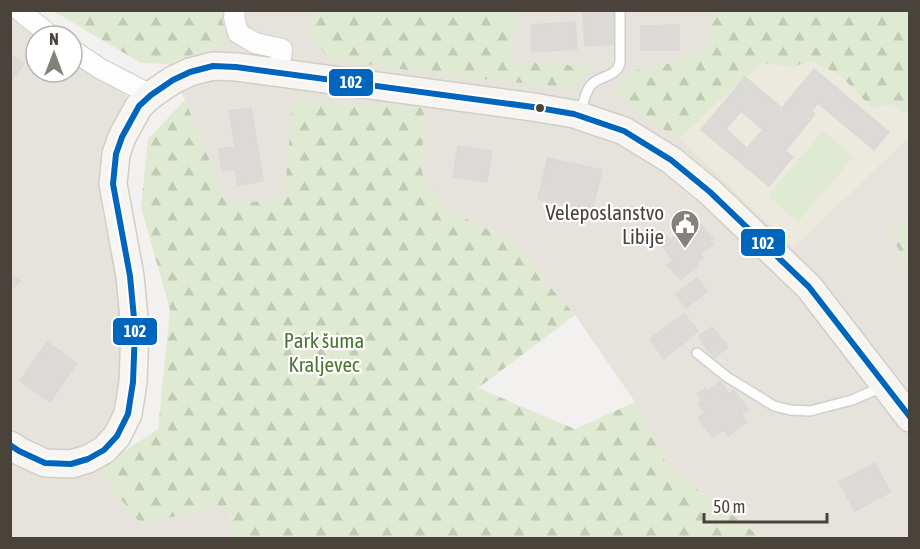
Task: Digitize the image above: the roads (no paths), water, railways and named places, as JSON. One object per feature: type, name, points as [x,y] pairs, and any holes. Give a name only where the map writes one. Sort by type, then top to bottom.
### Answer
[{"type":"street","points":[[20,10],[37,24]]},
{"type":"street","points":[[235,10],[234,18],[238,33],[255,43],[282,49],[279,72]]},
{"type":"street","points":[[84,58],[151,95]]},
{"type":"street","points":[[10,446],[45,463],[71,464],[88,459],[104,450],[117,436],[129,414],[134,382],[135,329],[130,276],[113,184],[116,154],[122,137],[139,106],[151,95],[190,72],[213,66],[279,72],[533,106],[579,116],[624,131],[671,160],[710,192],[809,288],[909,418]]},
{"type":"lane","points":[[579,116],[585,96],[592,84],[619,68],[620,10]]},
{"type":"lane","points":[[697,353],[727,376],[774,406],[790,410],[810,411],[852,400],[885,386]]},
{"type":"place","name":"Veleposlanstvo Libije","points":[[685,250]]},
{"type":"park label","name":"Park šuma Kraljevec","points":[[324,352]]}]
